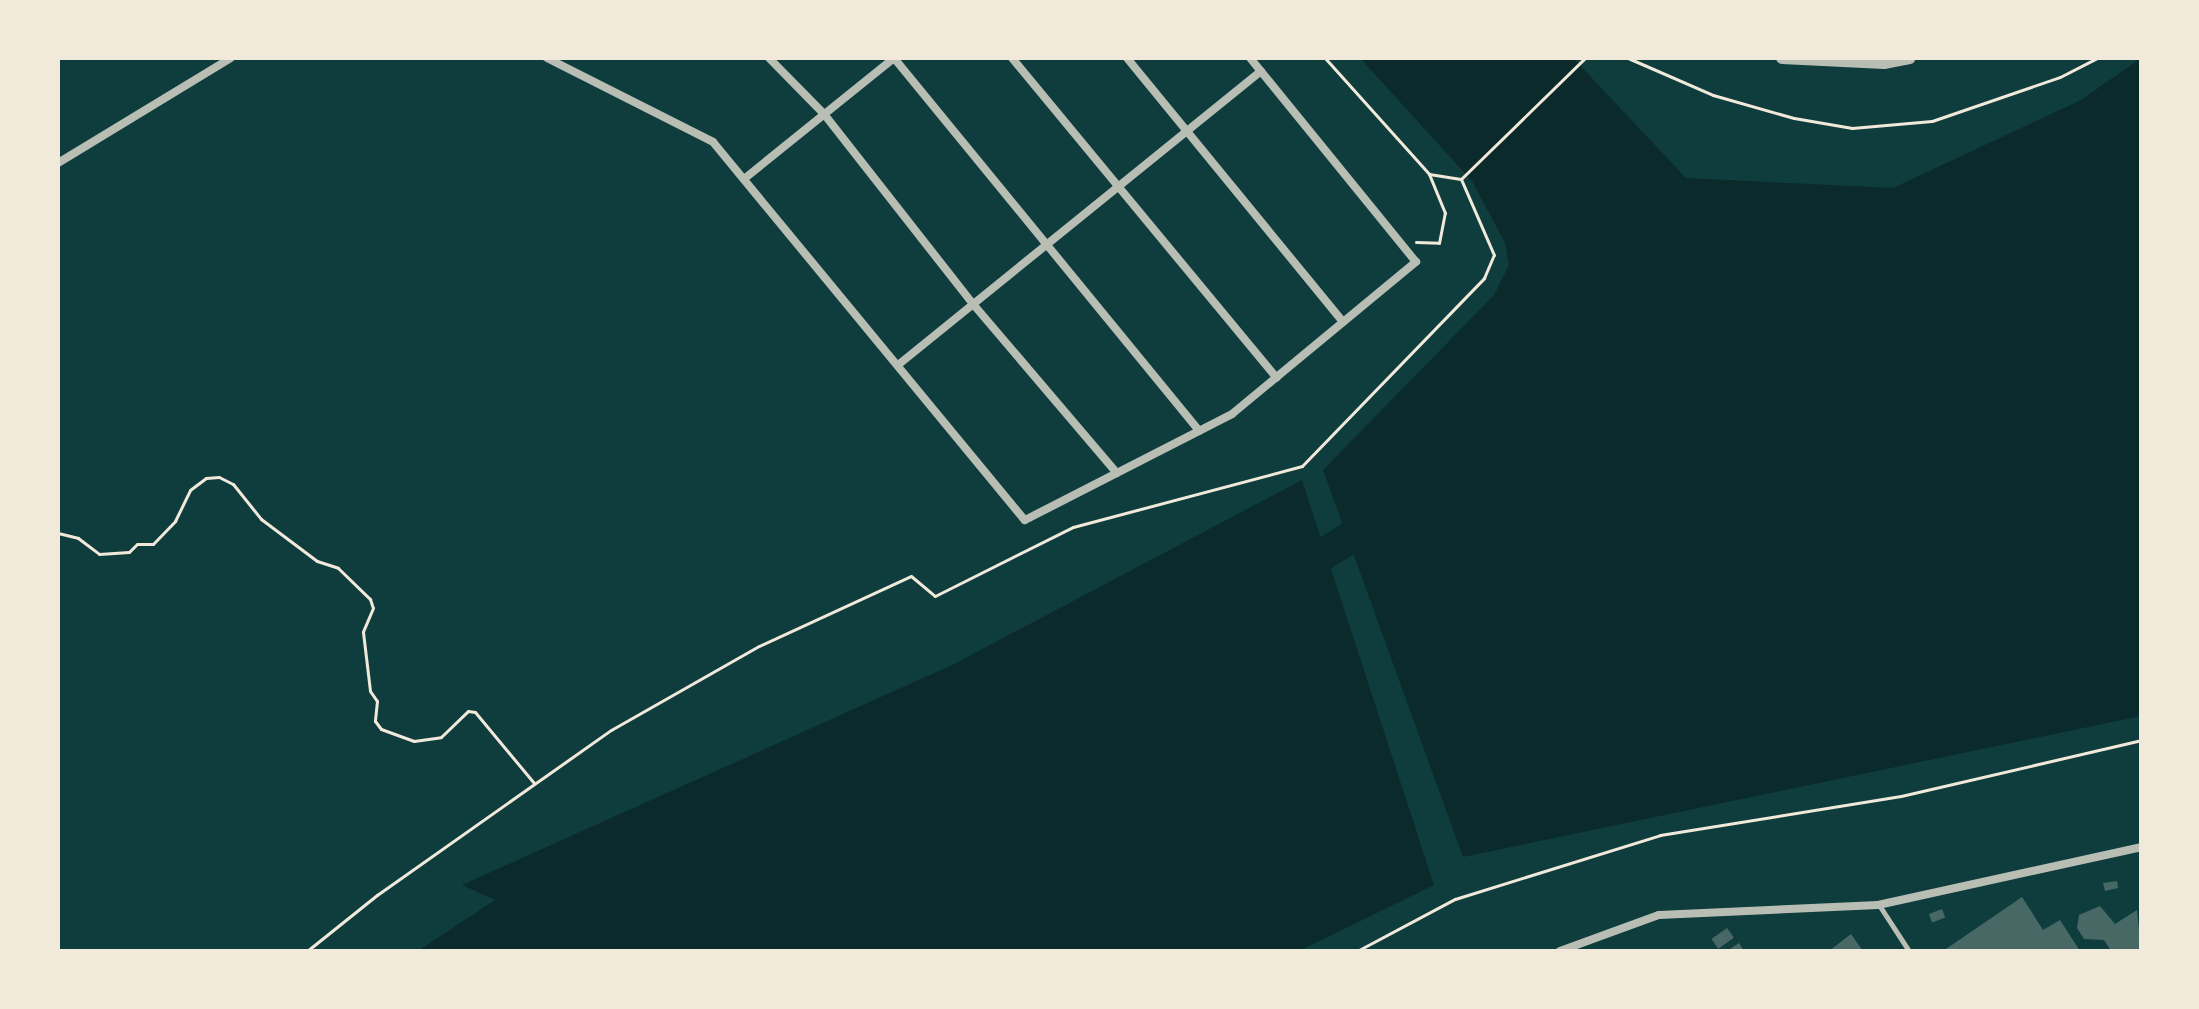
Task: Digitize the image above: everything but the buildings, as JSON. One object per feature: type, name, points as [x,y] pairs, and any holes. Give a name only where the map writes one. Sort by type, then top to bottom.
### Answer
[{"type":"street","points":[[58,163],[231,58]]},
{"type":"street","points":[[547,58],[713,142],[1025,520],[1232,414],[1416,262],[1250,58]]},
{"type":"street","points":[[769,58],[824,114],[973,304],[1117,473]]},
{"type":"street","points":[[744,179],[894,58],[1199,431]]},
{"type":"street","points":[[1012,58],[1277,378]]},
{"type":"street","points":[[1127,58],[1343,322]]},
{"type":"street","points":[[1782,58],[1884,63],[1910,58]]},
{"type":"street","points":[[898,365],[1261,71]]},
{"type":"street","points":[[1560,951],[1659,915],[1878,905],[2141,847]]},
{"type":"lane","points":[[1878,905],[1909,951]]},
{"type":"path","points":[[1325,58],[1429,174],[1445,213],[1439,243],[1400,242]]},
{"type":"path","points":[[307,951],[534,783],[710,672],[911,576],[935,596],[1073,527],[1302,466],[1484,278],[1494,255],[1461,179],[1462,173],[1585,58]]},
{"type":"path","points":[[1628,58],[1713,95],[1794,118],[1852,128],[1932,121],[2060,77],[2097,58]]},
{"type":"path","points":[[1429,174],[1461,179]]},
{"type":"path","points":[[58,533],[78,538],[99,554],[129,552],[137,544],[153,544],[175,521],[190,490],[206,478],[219,477],[233,484],[261,519],[317,561],[338,568],[370,599],[373,608],[363,632],[370,691],[377,701],[375,721],[381,729],[414,741],[441,737],[468,711],[475,712],[534,783]]},
{"type":"path","points":[[1357,951],[1455,899],[1660,835],[1901,796],[2141,740]]},
{"type":"water","points":[[1360,58],[1573,58],[1686,178],[1893,188],[2081,100],[2141,58],[2141,716],[1463,857],[1323,470],[1494,295],[1509,265],[1505,243],[1472,181]]},
{"type":"water","points":[[1302,480],[1434,885],[1299,951],[418,951],[495,900],[462,885],[952,665]]},
{"type":"waterway","points":[[1291,574],[1384,517]]}]
